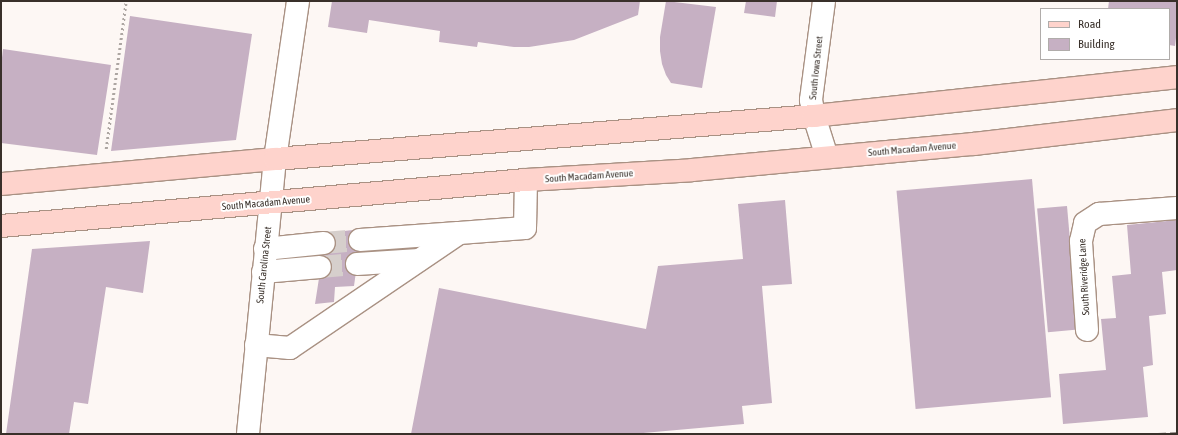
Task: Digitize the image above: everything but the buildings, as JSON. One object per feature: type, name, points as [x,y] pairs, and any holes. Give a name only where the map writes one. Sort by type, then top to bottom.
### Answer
[{"type":"main road","points":[[1,184],[274,159],[814,116],[1177,77]]},
{"type":"main road","name":"South Macadam Avenue","points":[[1,226],[526,180],[692,170],[974,144],[1177,120]]},
{"type":"street","name":"South Carolina Street","points":[[248,434],[274,159],[298,1]]},
{"type":"street","name":"South Iowa Street","points":[[824,1],[811,100],[814,116],[827,157]]},
{"type":"street","points":[[360,240],[525,228],[526,180]]},
{"type":"street","name":"South Riveridge Lane","points":[[1087,330],[1081,241],[1085,222],[1091,217],[1099,214],[1177,208]]},
{"type":"street","points":[[256,346],[290,348],[459,233]]},
{"type":"street","points":[[266,249],[324,243]]},
{"type":"street","points":[[357,264],[419,260]]},
{"type":"street","points":[[263,272],[320,267]]},
{"type":"path","points":[[102,174],[126,1]]},
{"type":"tunnel","points":[[324,243],[360,240]]},
{"type":"tunnel","points":[[320,267],[357,264]]},
{"type":"railway","points":[[1158,434],[1177,433]]}]
